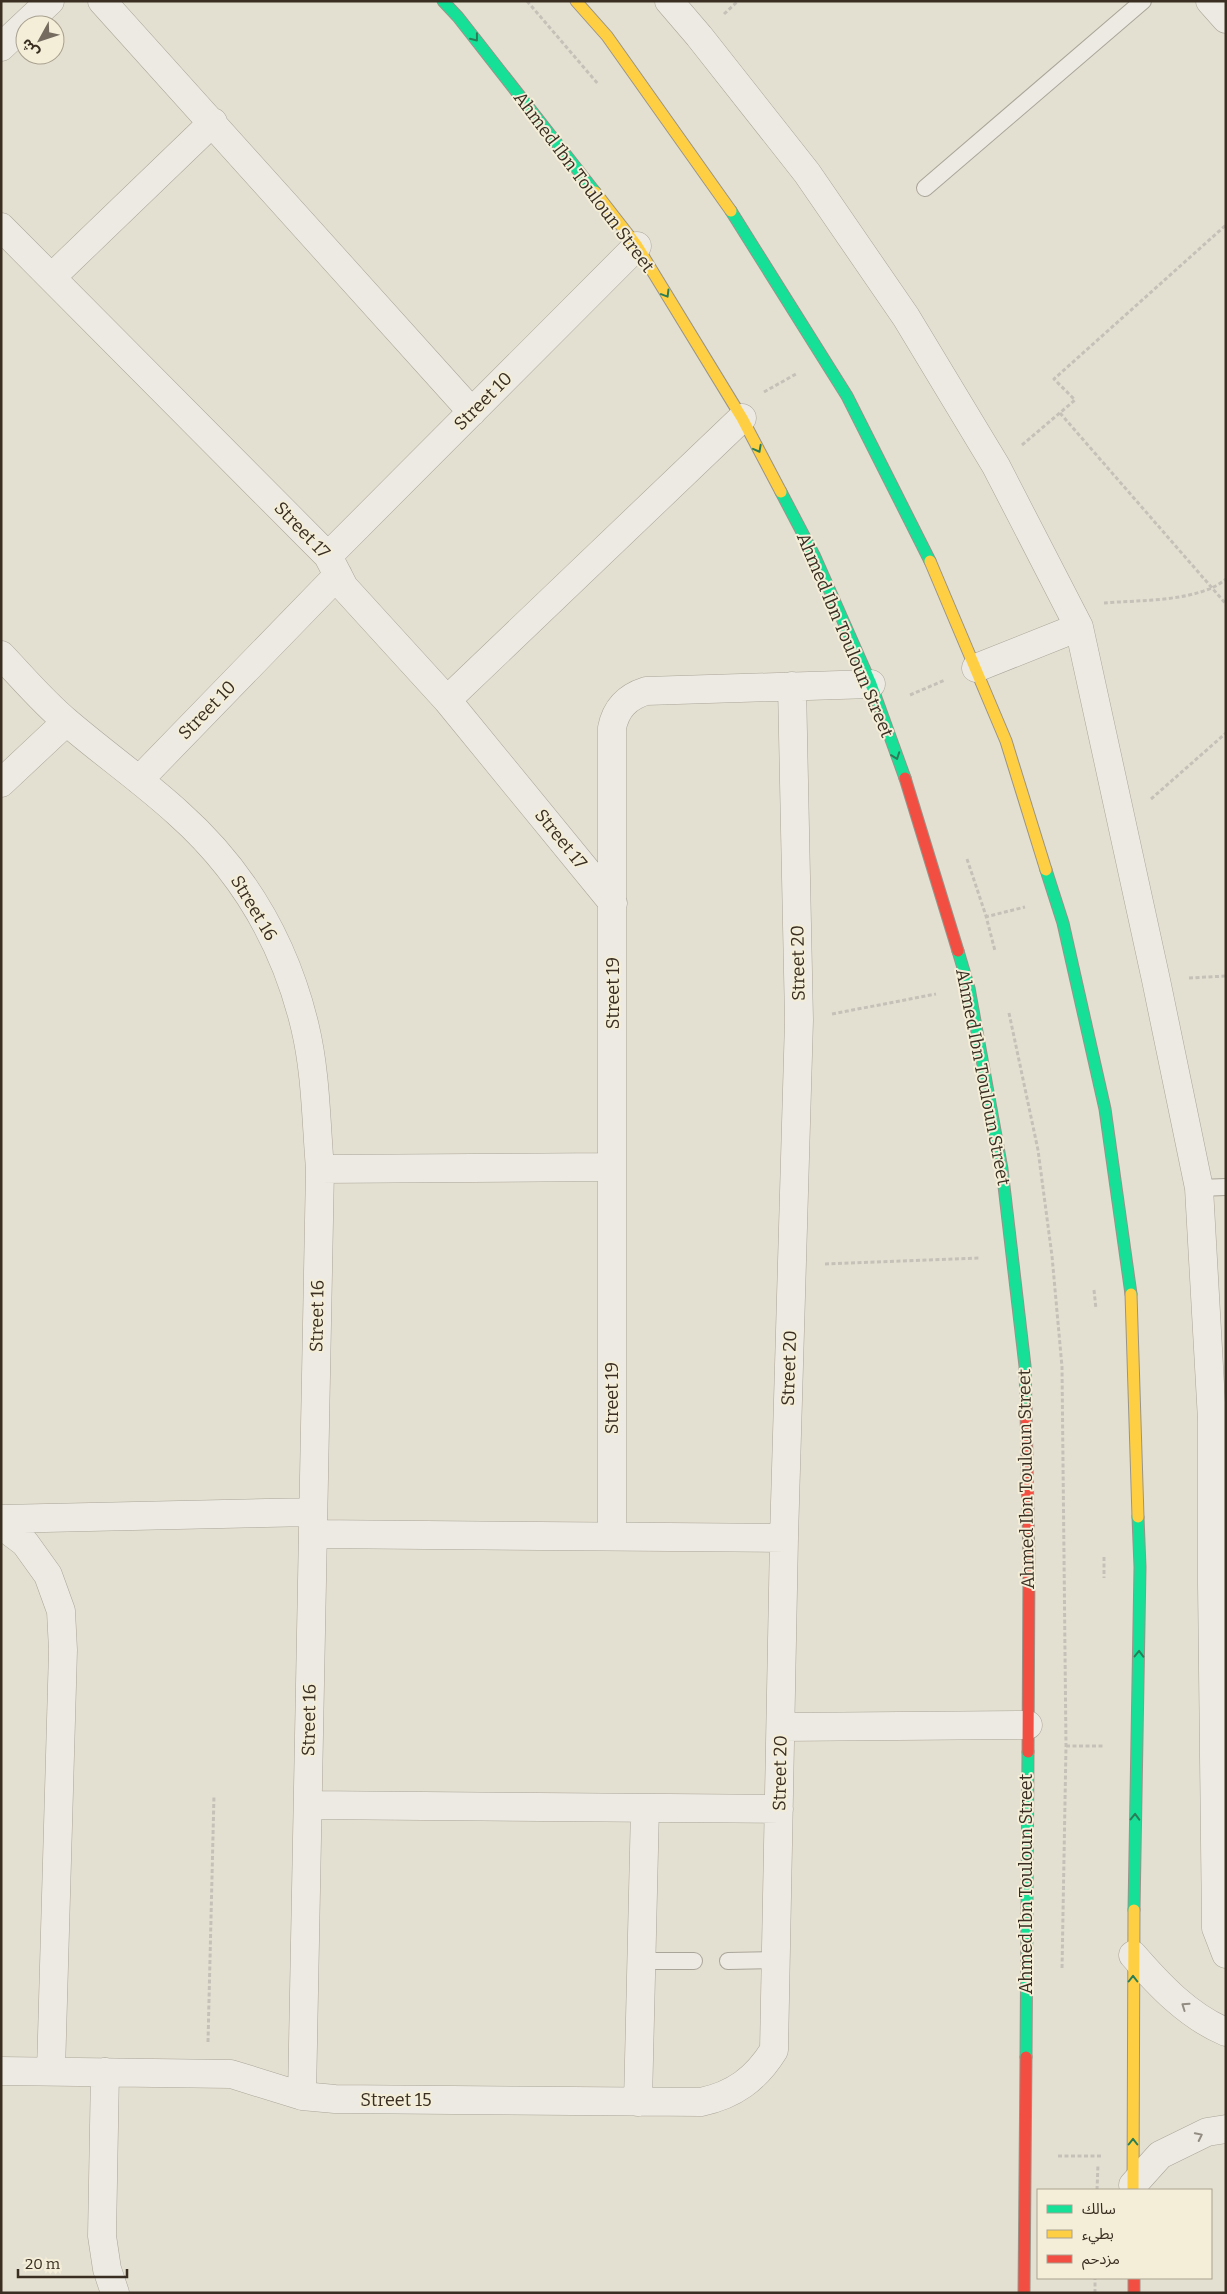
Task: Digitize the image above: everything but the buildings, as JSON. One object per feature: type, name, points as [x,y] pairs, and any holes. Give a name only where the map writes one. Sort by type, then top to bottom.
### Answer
[{"type":"street","points":[[1,47],[50,1]]},
{"type":"street","points":[[102,1],[213,122],[472,412]]},
{"type":"street","name":"Ahmed Ibn Touloun Street","points":[[443,1],[458,17],[636,246],[739,413],[814,555],[875,696],[907,784],[968,988],[1002,1169],[1024,1366],[1029,1565],[1024,2293]]},
{"type":"street","points":[[576,1],[607,36],[744,229],[847,396],[930,561],[1006,740],[1063,922],[1105,1109],[1131,1297],[1140,1567],[1132,1955],[1133,2188]]},
{"type":"street","points":[[668,1],[705,44],[808,173],[906,317],[996,466],[1074,617],[1122,824],[1199,1188],[1212,1420],[1216,1928],[1226,1954]]},
{"type":"street","points":[[1210,1],[1226,20]]},
{"type":"street","points":[[52,277],[213,122]]},
{"type":"street","name":"Street 17","points":[[1,227],[333,565],[350,594],[447,700],[613,903]]},
{"type":"street","name":"Street 10","points":[[139,780],[472,412],[636,246]]},
{"type":"street","points":[[447,700],[739,413]]},
{"type":"street","points":[[976,668],[1074,617]]},
{"type":"street","name":"Street 16","points":[[1,655],[66,722],[179,813],[215,849],[246,889],[272,932],[292,979],[306,1028],[313,1078],[320,1169],[302,2096]]},
{"type":"street","name":"Street 19","points":[[612,1536],[612,728],[614,717],[626,700],[646,691],[792,686],[875,696]]},
{"type":"street","name":"Street 20","points":[[774,2050],[784,1538],[799,1020],[792,686]]},
{"type":"street","points":[[4,776],[66,722]]},
{"type":"street","points":[[320,1169],[612,1167]]},
{"type":"street","points":[[1,1519],[313,1523],[612,1536],[784,1538]]},
{"type":"street","points":[[1,1525],[25,1543],[48,1575],[61,1611],[63,1650],[50,2071]]},
{"type":"street","points":[[781,1727],[1028,1735]]},
{"type":"street","points":[[308,1805],[779,1809]]},
{"type":"street","points":[[638,2102],[644,1808]]},
{"type":"street","points":[[1132,1955],[1167,1993],[1216,2028],[1226,2032]]},
{"type":"street","name":"Street 15","points":[[1,2071],[207,2073],[246,2077],[302,2096],[335,2099],[701,2102],[736,2091],[751,2080],[764,2066],[774,2050]]},
{"type":"street","points":[[105,2072],[102,2236],[107,2269],[115,2293]]},
{"type":"street","points":[[1133,2188],[1160,2155],[1207,2132],[1226,2129]]},
{"type":"street","points":[[1134,2279],[1134,2293]]},
{"type":"lane","points":[[925,188],[1143,1]]},
{"type":"lane","points":[[1199,1188],[1226,1188]]},
{"type":"lane","points":[[641,1961],[694,1960]]},
{"type":"lane","points":[[728,1961],[776,1960]]},
{"type":"path","points":[[996,466],[1075,400],[1054,378],[1226,225]]},
{"type":"path","points":[[739,413],[764,392],[823,358]]},
{"type":"path","points":[[759,384],[769,400]]},
{"type":"path","points":[[1060,413],[1226,604]]},
{"type":"path","points":[[1074,617],[1196,594],[1212,589],[1226,579]]},
{"type":"path","points":[[875,696],[911,695],[976,668]]},
{"type":"path","points":[[907,686],[914,704]]},
{"type":"path","points":[[1122,824],[1226,733]]},
{"type":"path","points":[[964,852],[986,916],[995,953]]},
{"type":"path","points":[[950,926],[1055,899]]},
{"type":"path","points":[[799,1020],[968,988]]},
{"type":"path","points":[[1008,1007],[1038,1150],[1052,1256],[1062,1367],[1066,1746],[1062,1980]]},
{"type":"path","points":[[792,1265],[1012,1257]]},
{"type":"path","points":[[1028,1735],[1066,1746],[1137,1747]]},
{"type":"path","points":[[207,2073],[214,1796]]},
{"type":"path","points":[[1058,2146],[1058,2164]]},
{"type":"path","points":[[1024,2156],[1133,2156]]},
{"type":"path","points":[[1095,2279],[1095,2293]]},
{"type":"traffic: fast","points":[[443,1],[458,17],[595,192]]},
{"type":"traffic: fast","points":[[731,211],[847,396],[930,561]]},
{"type":"traffic: fast","points":[[781,492],[814,555],[871,684],[905,778]]},
{"type":"traffic: fast","points":[[1046,870],[1063,923],[1105,1109],[1131,1294]]},
{"type":"traffic: fast","points":[[958,951],[969,988],[1002,1169],[1025,1366],[1026,1409]]},
{"type":"traffic: fast","points":[[1134,1910],[1140,1567],[1138,1517]]},
{"type":"traffic: fast","points":[[1026,2057],[1028,1752]]},
{"type":"traffic: slow","points":[[576,1],[607,36],[731,211]]},
{"type":"traffic: slow","points":[[595,192],[637,246],[742,418],[781,492]]},
{"type":"traffic: slow","points":[[930,561],[1006,741],[1046,870]]},
{"type":"traffic: slow","points":[[1131,1294],[1138,1517]]},
{"type":"traffic: slow","points":[[1133,2189],[1134,1910]]},
{"type":"traffic: jam","points":[[905,778],[958,951]]},
{"type":"traffic: jam","points":[[1026,1409],[1029,1565],[1028,1752]]},
{"type":"traffic: jam","points":[[1024,2293],[1026,2057]]},
{"type":"traffic: jam","points":[[1134,2279],[1134,2293]]}]
